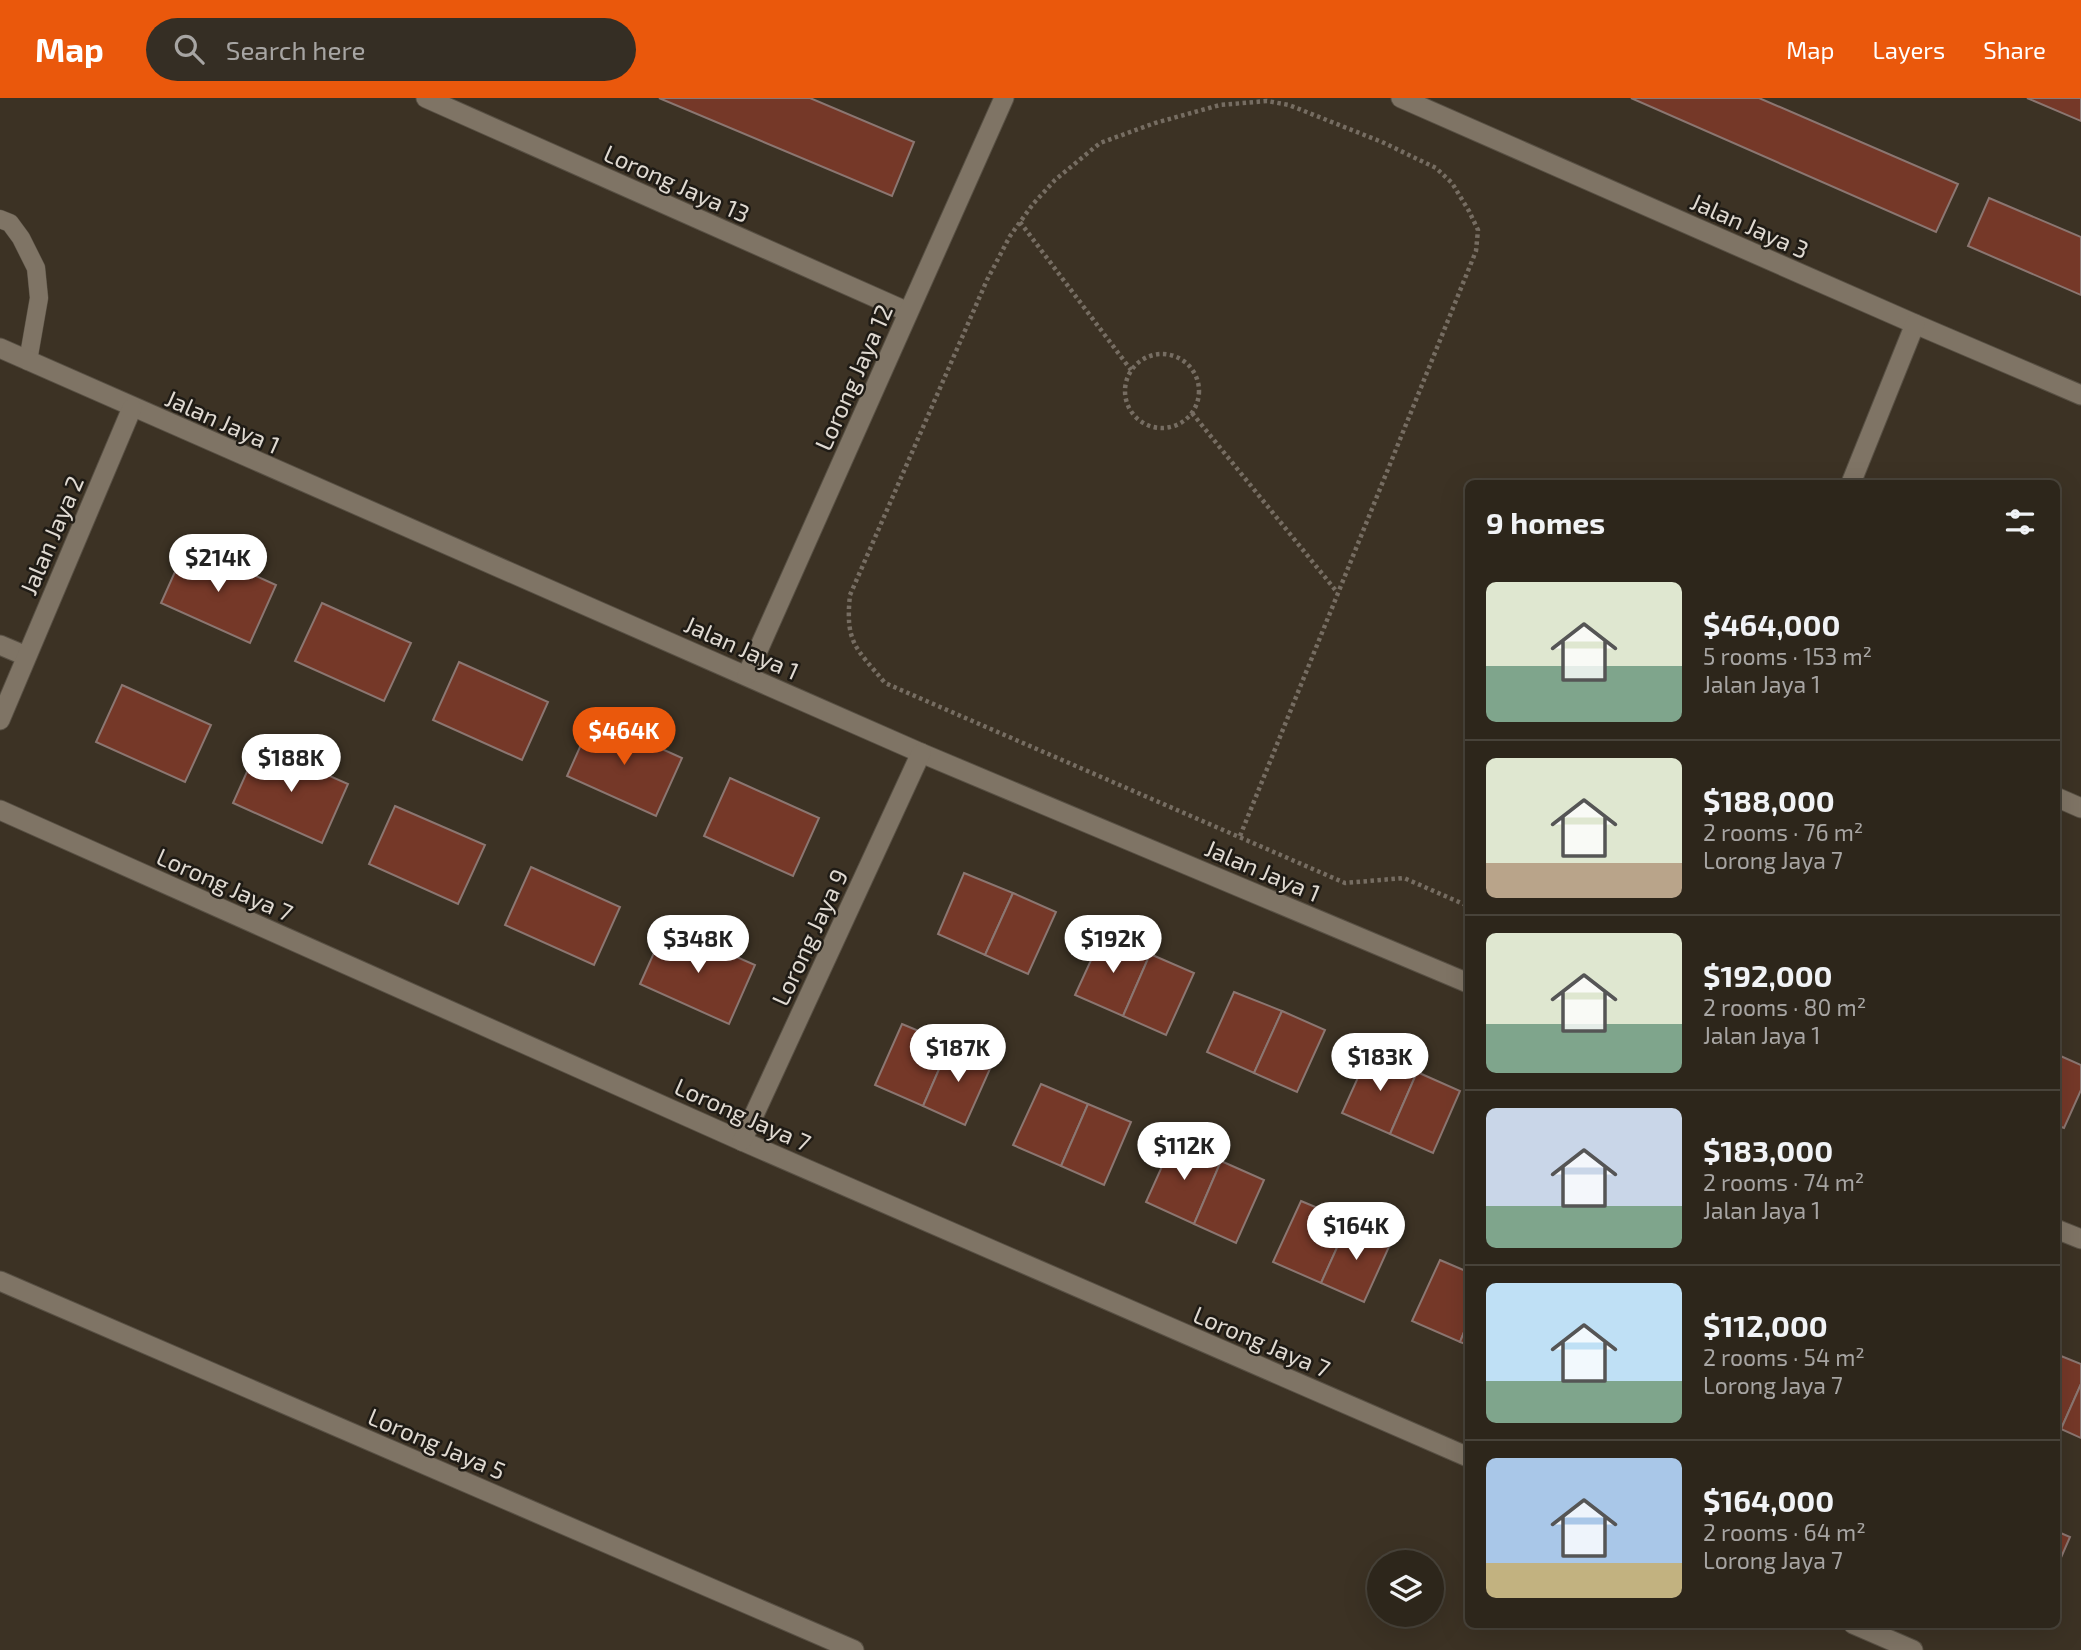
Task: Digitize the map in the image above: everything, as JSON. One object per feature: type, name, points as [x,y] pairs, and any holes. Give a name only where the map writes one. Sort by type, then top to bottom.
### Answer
[{"type":"street","name":"Lorong Jaya 13","points":[[426,98],[908,312]]},
{"type":"street","name":"Lorong Jaya 12","points":[[747,676],[1004,98]]},
{"type":"street","name":"Jalan Jaya 3","points":[[1401,98],[2081,395]]},
{"type":"street","points":[[1853,480],[1915,324]]},
{"type":"street","name":"Jalan Jaya 1","points":[[0,348],[921,753],[1465,983]]},
{"type":"street","name":"Jalan Jaya 2","points":[[0,720],[132,408]]},
{"type":"street","points":[[0,645],[26,656]]},
{"type":"street","name":"Lorong Jaya 9","points":[[742,1142],[921,753]]},
{"type":"street","points":[[2060,799],[2081,808]]},
{"type":"street","name":"Lorong Jaya 7","points":[[0,810],[742,1142],[1465,1456]]},
{"type":"street","points":[[2060,1231],[2081,1239]]},
{"type":"street","name":"Lorong Jaya 5","points":[[0,1281],[854,1650]]},
{"type":"street","points":[[1862,1628],[1913,1650]]},
{"type":"lane","points":[[0,219],[10,223],[36,268],[39,298],[28,361]]},
{"type":"path","points":[[1240,836],[1476,251],[1478,230],[1452,183],[1436,168],[1382,142],[1289,105],[1267,101],[1220,105],[1155,123],[1100,143],[1055,180],[1033,204],[1010,236],[987,280],[850,595],[847,620],[855,647],[885,683],[1345,883],[1404,878],[1465,905]]},
{"type":"path","points":[[1020,222],[1131,370]]},
{"type":"path","points":[[1163,354],[1176,356],[1186,363],[1199,384],[1199,396],[1192,413],[1178,425],[1167,428],[1155,428],[1143,423],[1127,406],[1124,394],[1131,370],[1140,361],[1163,354]]},
{"type":"path","points":[[1192,413],[1337,592]]},
{"type":"building","points":[[659,98],[810,98],[914,142],[892,196]]},
{"type":"building","points":[[1631,98],[1759,98],[1958,184],[1936,232]]},
{"type":"building","points":[[2027,98],[2081,98],[2081,121]]},
{"type":"building","points":[[1989,198],[2081,237],[2081,295],[1968,246]]},
{"type":"building","points":[[187,545],[276,585],[250,643],[161,603]]},
{"type":"building","points":[[322,603],[411,643],[384,701],[295,661]]},
{"type":"building","points":[[459,662],[548,702],[522,760],[433,720]]},
{"type":"building","points":[[122,685],[211,725],[185,782],[96,742]]},
{"type":"building","points":[[593,718],[682,758],[656,816],[567,776]]},
{"type":"building","points":[[259,745],[348,784],[322,843],[233,803]]},
{"type":"building","points":[[730,778],[819,818],[793,876],[704,836]]},
{"type":"building","points":[[395,806],[485,845],[458,904],[369,864]]},
{"type":"building","points":[[531,867],[620,907],[594,965],[505,925]]},
{"type":"building","points":[[964,873],[1013,893],[985,955],[938,934]]},
{"type":"building","points":[[1013,893],[1056,912],[1028,974],[985,955]]},
{"type":"building","points":[[666,926],[755,965],[729,1024],[640,984]]},
{"type":"building","points":[[1103,934],[1150,954],[1123,1016],[1075,995]]},
{"type":"building","points":[[1150,954],[1194,973],[1166,1035],[1123,1016]]},
{"type":"building","points":[[1234,992],[1282,1011],[1254,1073],[1207,1052]]},
{"type":"building","points":[[1282,1011],[1325,1030],[1297,1092],[1254,1073]]},
{"type":"building","points":[[902,1024],[950,1044],[923,1106],[875,1085]]},
{"type":"building","points":[[950,1044],[993,1062],[965,1125],[923,1106]]},
{"type":"building","points":[[1369,1053],[1417,1072],[1390,1134],[1342,1113]]},
{"type":"building","points":[[2060,1056],[2081,1065],[2081,1090],[2064,1128],[2060,1126]]},
{"type":"building","points":[[1417,1072],[1460,1091],[1433,1153],[1390,1134]]},
{"type":"building","points":[[1041,1084],[1088,1104],[1061,1166],[1013,1145]]},
{"type":"building","points":[[1088,1104],[1131,1122],[1104,1185],[1061,1166]]},
{"type":"building","points":[[1173,1142],[1221,1161],[1194,1224],[1146,1202]]},
{"type":"building","points":[[1221,1161],[1264,1180],[1236,1243],[1194,1224]]},
{"type":"building","points":[[1301,1201],[1349,1221],[1321,1283],[1273,1262]]},
{"type":"building","points":[[1349,1221],[1392,1240],[1364,1302],[1321,1283]]},
{"type":"building","points":[[1440,1260],[1465,1271],[1465,1330],[1460,1342],[1412,1321]]},
{"type":"building","points":[[1465,1330],[1465,1344],[1460,1342]]},
{"type":"building","points":[[2060,1356],[2081,1364],[2081,1384],[2061,1429]]},
{"type":"building","points":[[2081,1384],[2081,1438],[2061,1429]]},
{"type":"building","points":[[2060,1533],[2070,1537],[2060,1560]]}]
